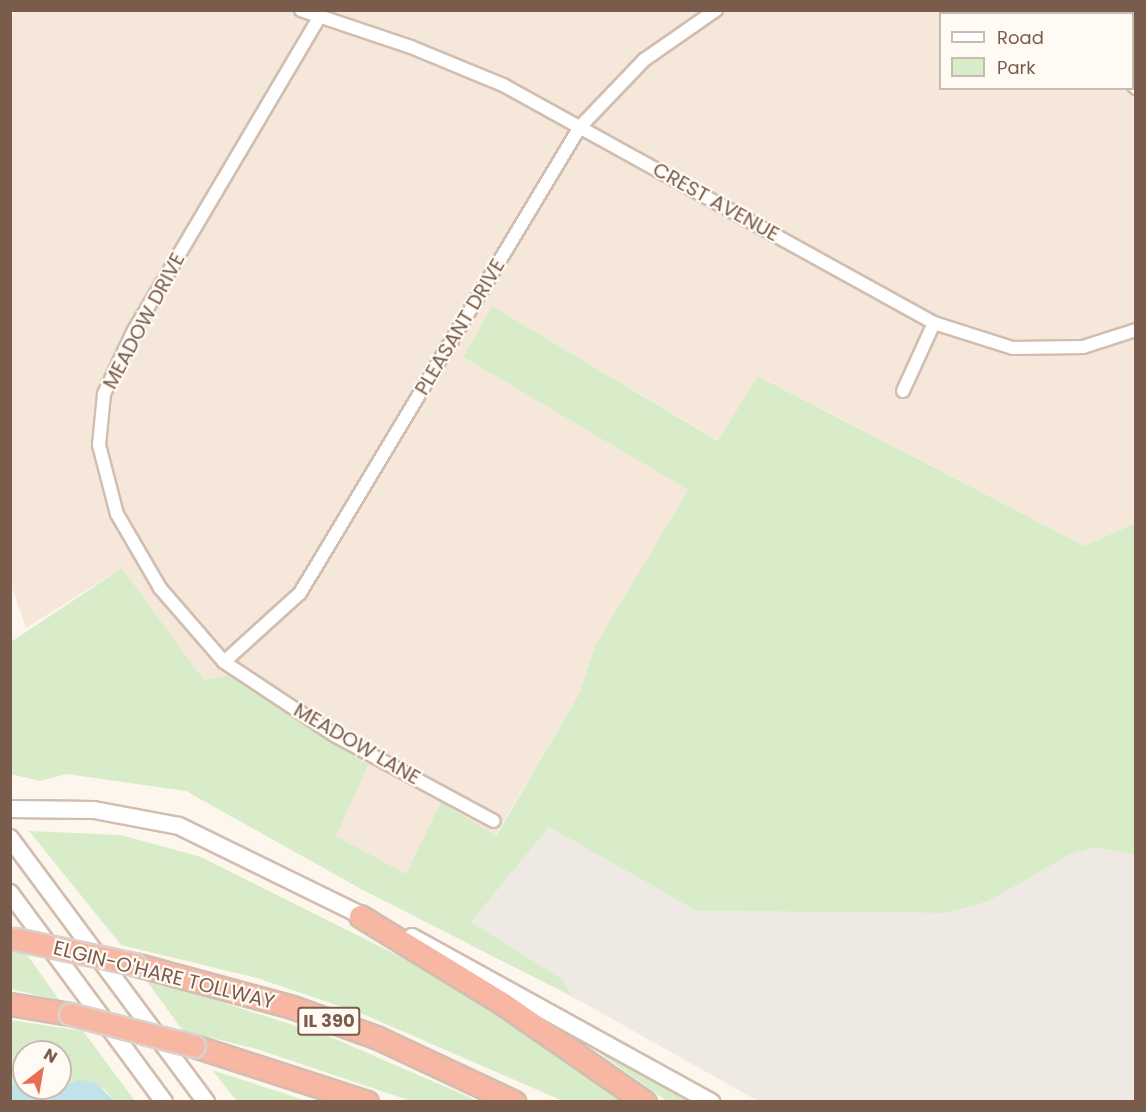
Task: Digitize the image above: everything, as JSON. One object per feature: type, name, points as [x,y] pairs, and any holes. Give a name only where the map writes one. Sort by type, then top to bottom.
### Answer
[{"type":"highway","points":[[360,915],[502,1003],[645,1101]]},
{"type":"highway","name":"ELGIN-O'HARE TOLLWAY","points":[[13,938],[134,964],[292,1007],[376,1037],[515,1101]]},
{"type":"highway","points":[[10,1004],[70,1014],[194,1046],[368,1101]]},
{"type":"main road","points":[[10,809],[94,810],[179,826],[360,915],[409,935],[711,1101]]},
{"type":"main road","points":[[10,838],[206,1101]]},
{"type":"main road","points":[[10,893],[164,1101]]},
{"type":"street","name":"CREST AVENUE","points":[[301,10],[463,69],[580,127],[934,323],[1013,348],[1083,347],[1136,330]]},
{"type":"street","name":"PLEASANT DRIVE","points":[[224,662],[300,593],[580,127],[644,60],[716,10]]},
{"type":"street","name":"MEADOW DRIVE","points":[[224,662],[160,588],[117,514],[99,445],[104,394],[134,330],[320,16]]},
{"type":"street","points":[[903,391],[934,323]]},
{"type":"street","name":"MEADOW LANE","points":[[224,662],[336,736],[494,821]]},
{"type":"shaded area","points":[[15,11],[1135,11],[1135,523],[1085,546],[759,376],[719,441],[492,306],[463,357],[688,490],[595,646],[579,694],[495,836],[406,874],[336,836],[204,680],[122,568],[26,628],[11,585],[10,20]]},
{"type":"shaded area","points":[[549,827],[697,911],[947,913],[989,901],[1069,855],[1095,847],[1136,855],[1135,1101],[758,1101],[573,997],[562,979],[471,922]]},
{"type":"green space","points":[[492,306],[718,441],[758,376],[1085,546],[1135,523],[1135,855],[1095,847],[1069,855],[989,901],[947,913],[697,911],[549,827],[471,922],[562,979],[573,997],[361,889],[186,791],[67,774],[39,781],[11,774],[11,642],[122,568],[204,680],[230,675],[368,765],[336,836],[406,874],[441,802],[496,836],[579,694],[595,646],[688,490],[463,357]]},
{"type":"green space","points":[[29,831],[121,835],[201,857],[417,965],[502,1015],[627,1101],[563,1101],[363,1014],[257,978],[121,945]]},
{"type":"green space","points":[[11,950],[25,952],[60,1001],[11,989]]},
{"type":"green space","points":[[144,977],[333,1038],[478,1101],[411,1101],[257,1049],[183,1031]]},
{"type":"green space","points":[[10,1020],[83,1031],[135,1101],[115,1101],[104,1089],[72,1087],[72,1040],[12,1040],[11,1084]]},
{"type":"green space","points":[[560,1025],[687,1101],[667,1101]]},
{"type":"green space","points":[[212,1070],[307,1101],[237,1101]]},
{"type":"water","points":[[80,1080],[94,1082],[115,1101],[11,1101],[11,1084],[12,1100],[72,1100],[72,1083]]}]
